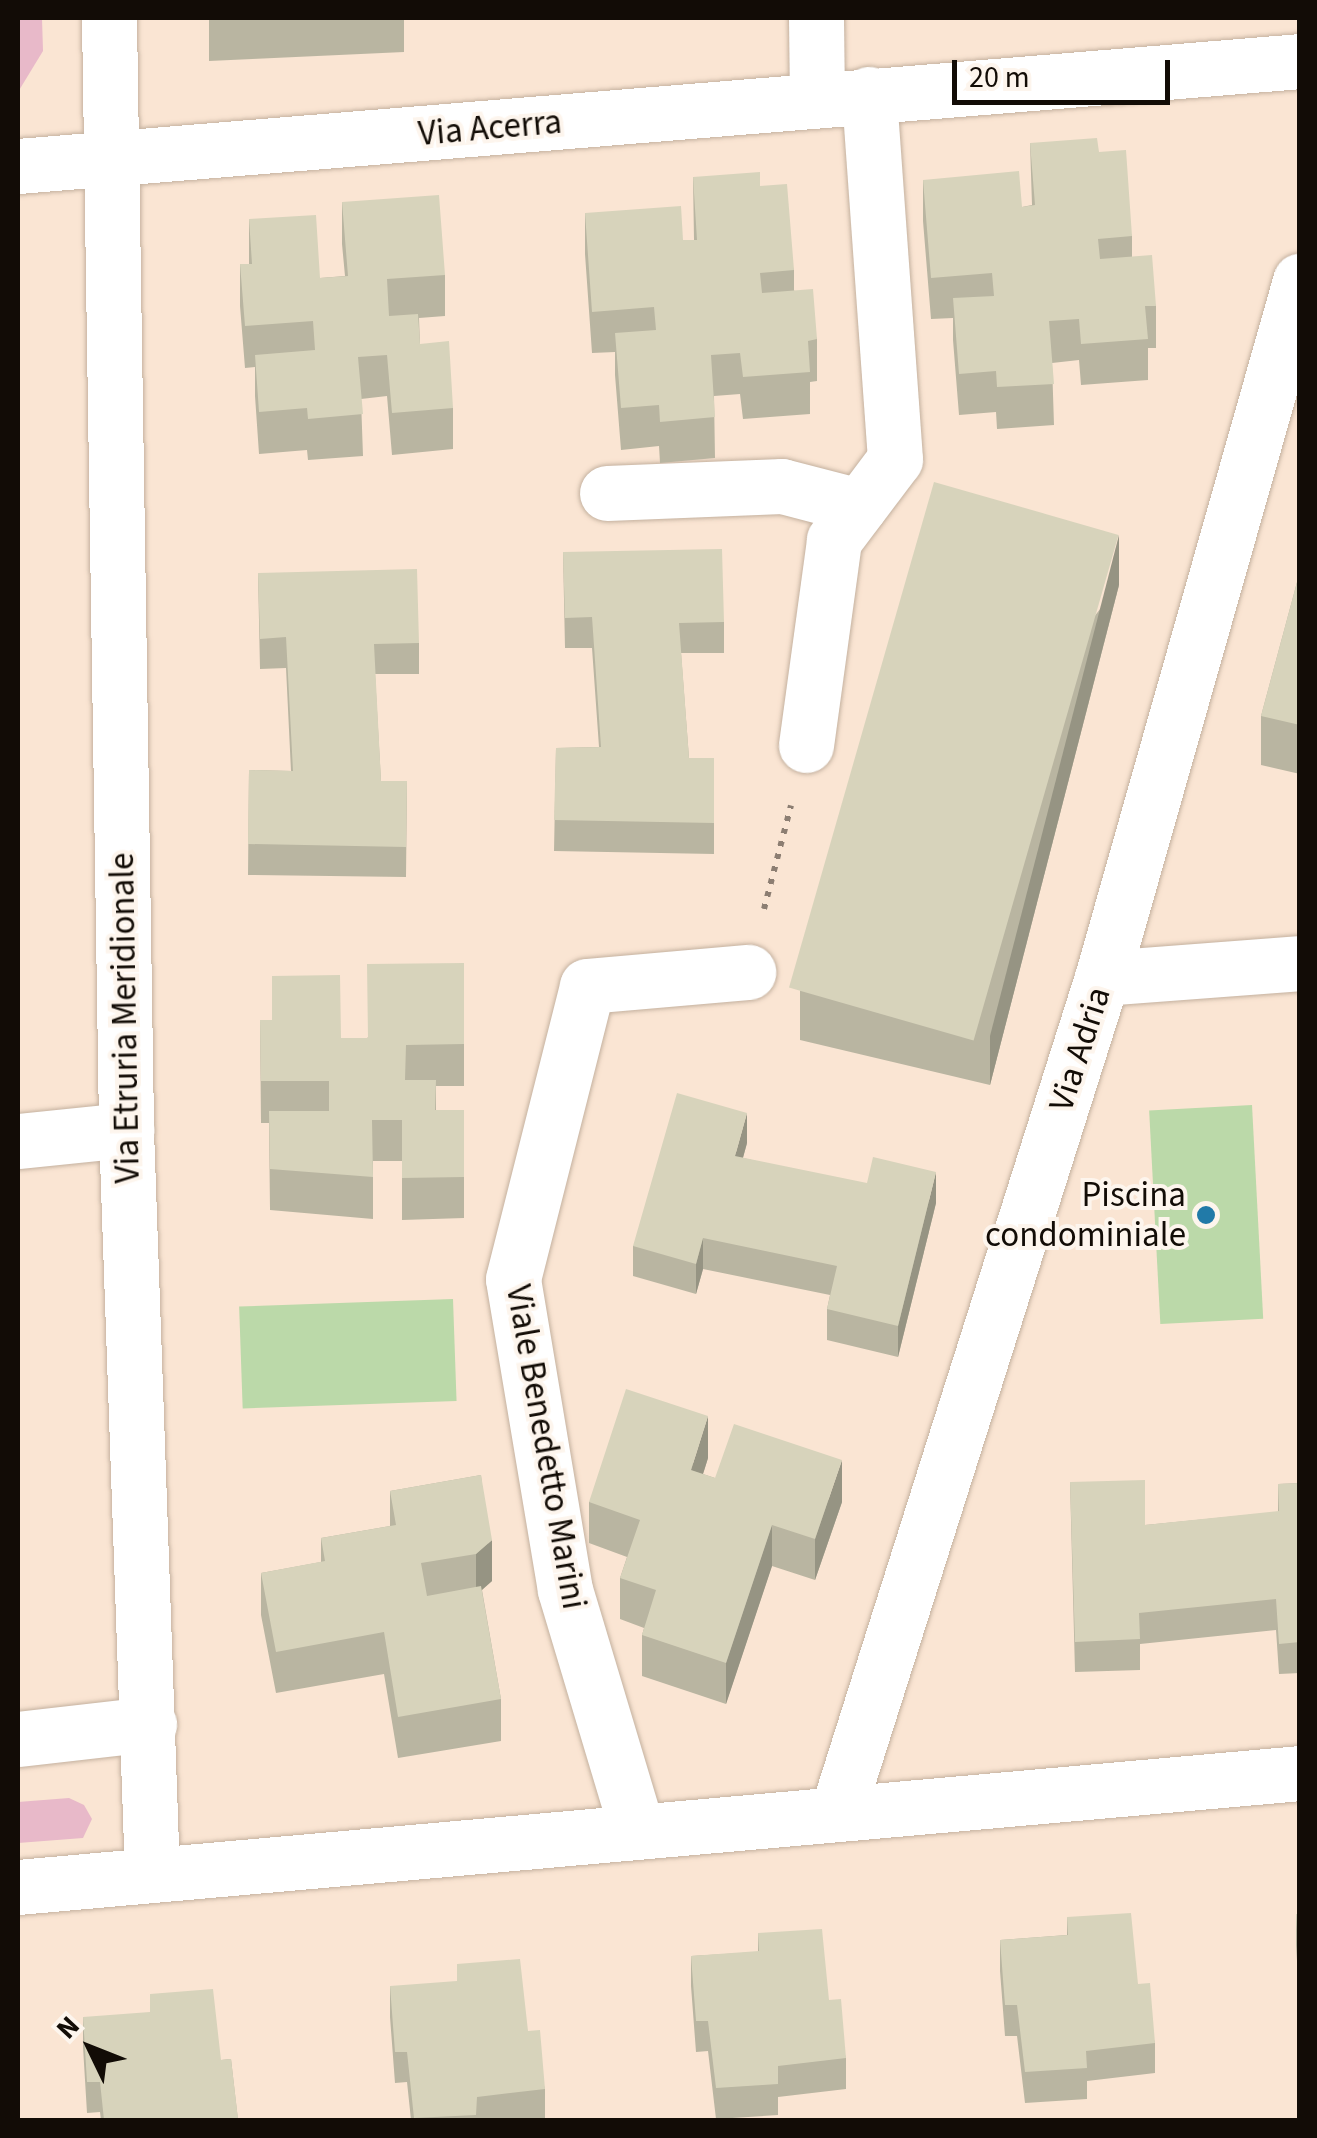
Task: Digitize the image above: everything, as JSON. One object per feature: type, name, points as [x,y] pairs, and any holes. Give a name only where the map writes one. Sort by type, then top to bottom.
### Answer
[{"type":"street","name":"Via Etruria Meridionale","points":[[109,18],[126,1130],[152,1874]]},
{"type":"street","points":[[806,745],[834,540],[895,458],[843,96],[816,18]]},
{"type":"street","name":"Via Acerra","points":[[18,166],[111,162],[843,96],[1300,61]]},
{"type":"street","name":"Via Adria","points":[[838,1810],[1102,978],[1300,282]]},
{"type":"street","points":[[607,493],[782,486],[859,506]]},
{"type":"street","points":[[1102,978],[1300,964]]},
{"type":"street","name":"Viale Benedetto Marini","points":[[637,1830],[565,1590],[513,1279],[587,986],[748,972]]},
{"type":"street","points":[[18,1141],[126,1130]]},
{"type":"street","points":[[18,1739],[149,1724]]},
{"type":"street","points":[[18,1887],[838,1810],[1300,1773]]},
{"type":"path","points":[[748,972],[806,745]]},
{"type":"shaded area","points":[[18,18],[42,18],[43,51],[18,92]]},
{"type":"shaded area","name":"Piscina condominiale","points":[[1252,1105],[1263,1319],[1160,1324],[1149,1110]]},
{"type":"shaded area","points":[[453,1299],[457,1401],[243,1408],[239,1306]]},
{"type":"shaded area","points":[[69,1798],[84,1805],[92,1819],[83,1838],[18,1843],[18,1802]]},
{"type":"building","points":[[1097,138],[1099,152],[1126,150],[1132,236],[1098,239],[1100,259],[1152,255],[1156,306],[1145,306],[1148,339],[1081,344],[1079,319],[1049,321],[1054,384],[997,387],[996,371],[959,374],[953,298],[994,296],[992,273],[931,278],[923,180],[1019,171],[1022,207],[1035,205],[1030,143]]},
{"type":"building","points":[[760,172],[760,186],[787,184],[794,270],[760,273],[762,293],[813,289],[817,339],[808,341],[810,372],[743,377],[740,353],[711,355],[715,417],[660,422],[659,405],[621,408],[615,333],[656,330],[654,307],[592,312],[585,213],[681,206],[683,240],[697,240],[693,177]]},
{"type":"building","points":[[439,195],[445,275],[387,279],[389,316],[418,314],[420,344],[449,341],[453,408],[392,413],[387,355],[358,357],[363,414],[308,419],[307,408],[259,412],[255,355],[315,350],[313,321],[245,326],[240,264],[252,264],[249,219],[316,215],[320,278],[348,276],[342,202]]},
{"type":"building","points":[[934,482],[1119,535],[974,1041],[789,988]]},
{"type":"building","points":[[722,549],[724,622],[679,623],[689,758],[714,758],[714,823],[554,820],[556,748],[601,747],[592,617],[565,618],[563,552]]},
{"type":"building","points":[[417,569],[419,643],[374,644],[381,781],[407,781],[406,847],[248,844],[249,770],[293,771],[286,637],[260,639],[258,573]]},
{"type":"building","points":[[1300,571],[1300,725],[1261,716]]},
{"type":"building","points":[[464,963],[464,1044],[406,1045],[405,1080],[436,1080],[435,1110],[464,1110],[464,1177],[402,1178],[402,1120],[372,1120],[373,1177],[270,1169],[269,1111],[329,1111],[329,1081],[261,1081],[260,1020],[272,1020],[272,976],[340,975],[341,1038],[368,1038],[367,964]]},
{"type":"building","points":[[677,1093],[747,1113],[735,1156],[867,1183],[873,1157],[936,1172],[898,1326],[827,1309],[837,1266],[703,1238],[696,1264],[633,1246]]},
{"type":"building","points":[[626,1389],[708,1416],[691,1470],[715,1478],[734,1424],[842,1460],[815,1539],[772,1525],[726,1663],[642,1635],[656,1590],[620,1578],[640,1520],[589,1502]]},
{"type":"building","points":[[481,1475],[492,1540],[476,1554],[421,1563],[427,1596],[481,1586],[501,1699],[398,1717],[384,1632],[276,1652],[261,1573],[325,1561],[321,1538],[396,1525],[390,1491]]},
{"type":"building","points":[[1145,1480],[1145,1525],[1279,1511],[1278,1484],[1300,1483],[1300,1642],[1279,1644],[1276,1599],[1139,1613],[1140,1639],[1075,1642],[1070,1482]]},
{"type":"building","points":[[1131,1913],[1138,1984],[1150,1983],[1155,2043],[1086,2051],[1087,2068],[1025,2072],[1017,2005],[1005,2005],[1000,1940],[1068,1935],[1067,1917]]},
{"type":"building","points":[[1296,1914],[1300,1914],[1300,1976]]},
{"type":"building","points":[[822,1929],[829,2000],[841,1999],[846,2058],[778,2066],[778,2084],[716,2088],[708,2021],[696,2021],[691,1956],[759,1951],[758,1933]]},
{"type":"building","points":[[520,1959],[528,2031],[540,2030],[545,2089],[477,2097],[476,2115],[414,2118],[407,2052],[395,2052],[390,1986],[457,1981],[457,1964]]},
{"type":"building","points":[[213,1989],[221,2060],[231,2059],[238,2119],[104,2120],[100,2082],[87,2082],[83,2017],[150,2012],[150,1994]]},
{"type":"place","name":"Piscina condominiale","points":[[1206,1215]]}]
